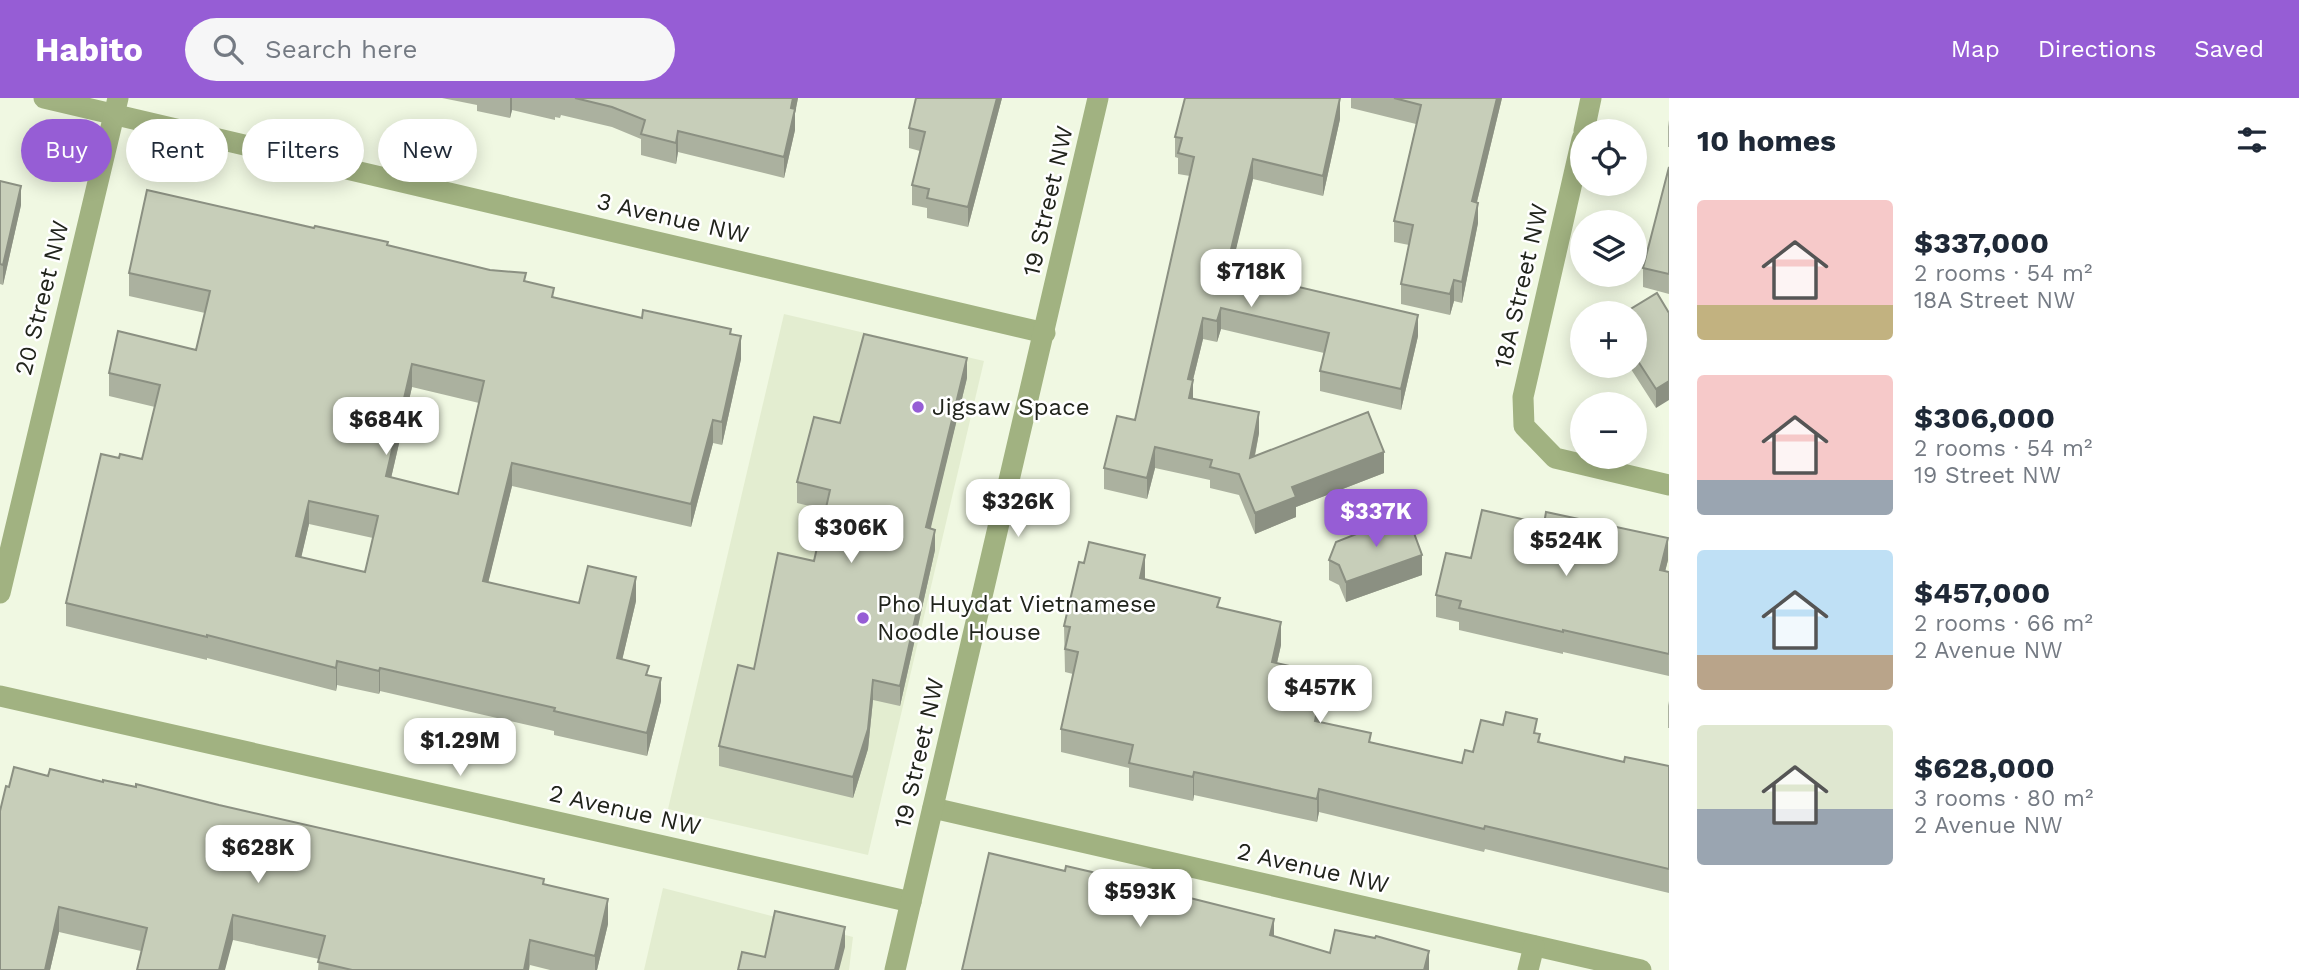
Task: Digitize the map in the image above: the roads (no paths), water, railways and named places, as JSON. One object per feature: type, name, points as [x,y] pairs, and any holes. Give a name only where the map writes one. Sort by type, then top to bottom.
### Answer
[{"type":"street","name":"3 Avenue NW","points":[[44,98],[116,106],[1045,333]]},
{"type":"street","name":"19 Street NW","points":[[895,970],[1098,98]]},
{"type":"street","points":[[1587,119],[1591,98]]},
{"type":"street","name":"20 Street NW","points":[[0,593],[116,106]]},
{"type":"street","name":"18A Street NW","points":[[1570,191],[1522,397],[1524,426],[1555,458],[1669,485]]},
{"type":"street","name":"2 Avenue NW","points":[[0,696],[911,902]]},
{"type":"street","name":"2 Avenue NW","points":[[933,807],[1641,970]]},
{"type":"street","points":[[1528,970],[1534,946]]},
{"type":"place","name":"Jigsaw Space","points":[[918,407]]},
{"type":"place","name":"Pho Huydat Vietnamese Noodle House","points":[[863,618]]}]
